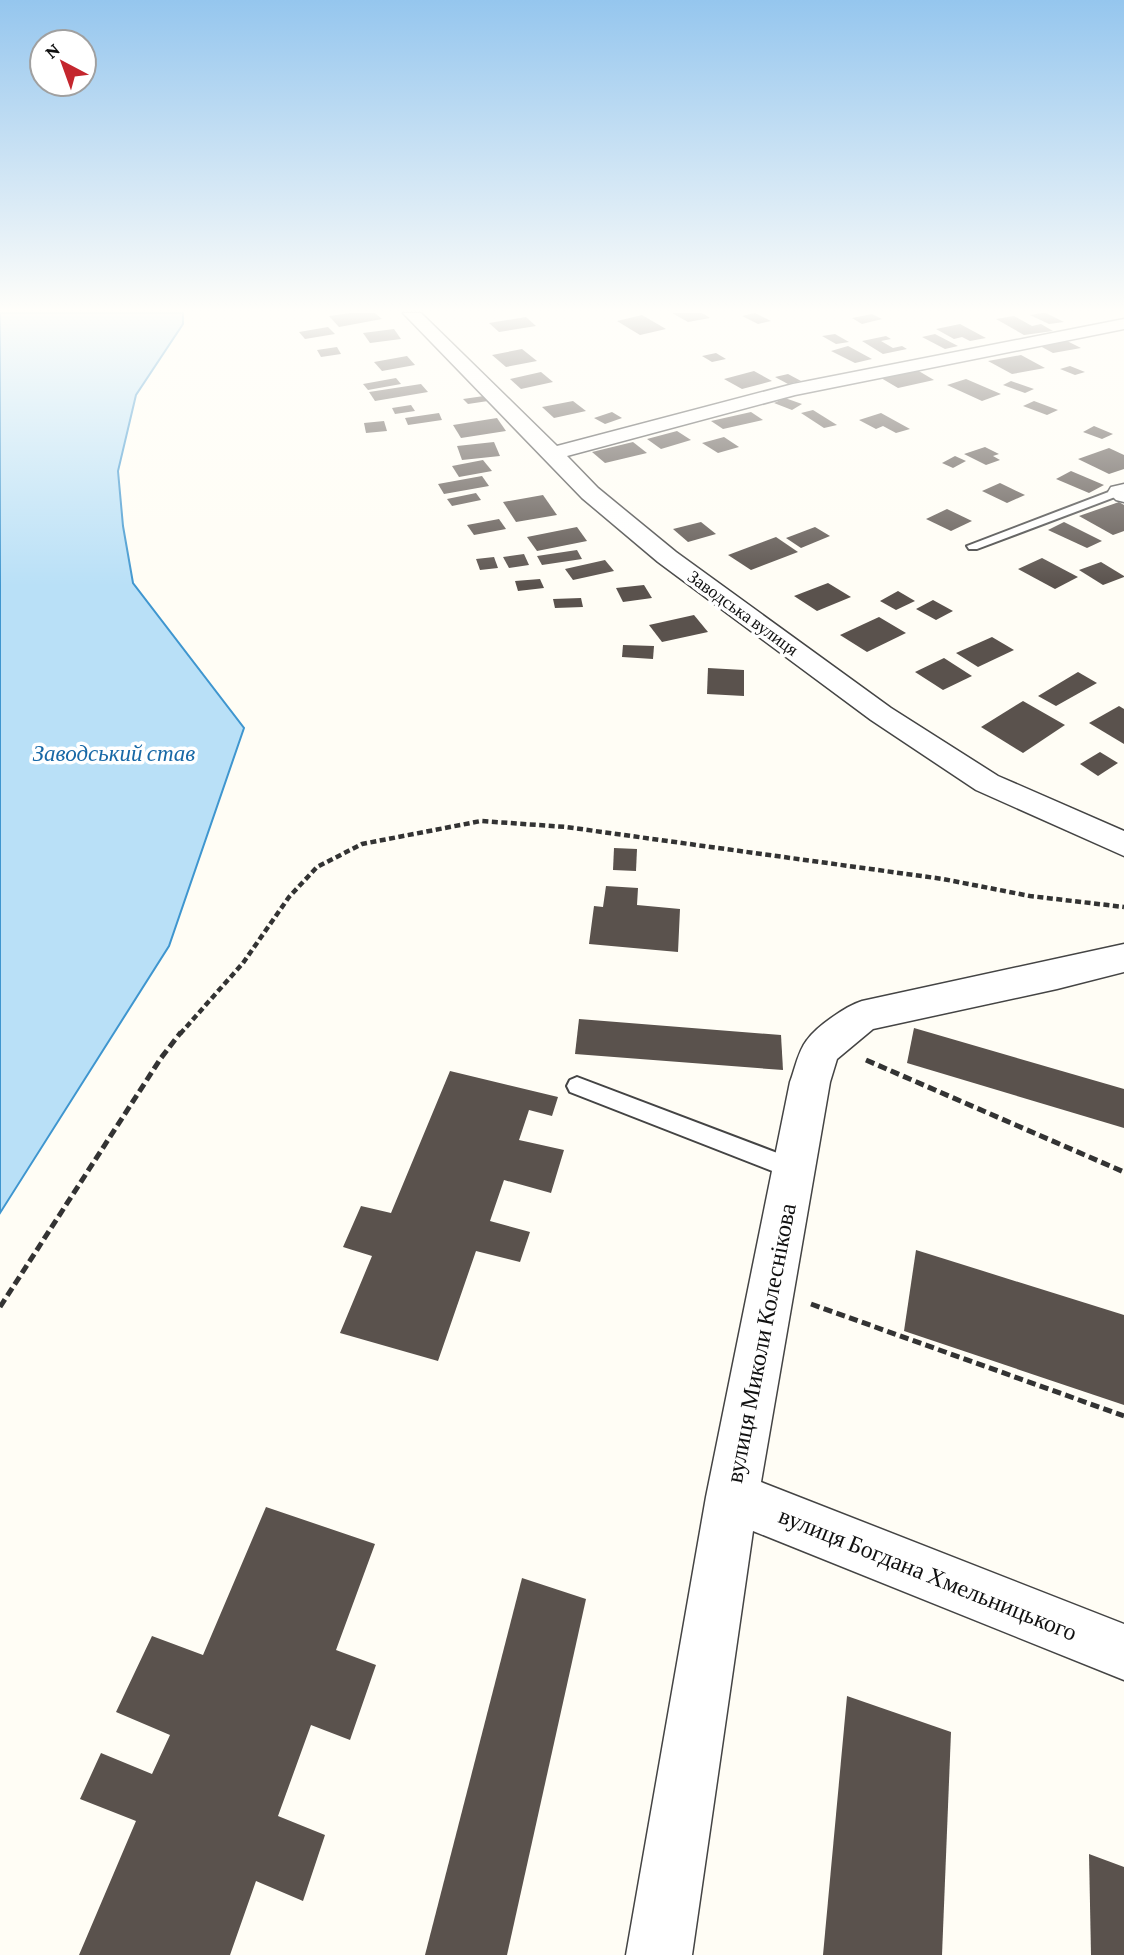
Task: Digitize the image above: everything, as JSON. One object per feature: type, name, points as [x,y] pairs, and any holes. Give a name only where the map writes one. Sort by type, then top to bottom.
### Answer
[{"type":"street","name":"Заводська вулиця","points":[[505,404],[590,493],[667,557],[881,714],[987,783],[1124,844]]},
{"type":"street","points":[[550,454],[739,404]]},
{"type":"street","points":[[821,1050],[862,1016],[1057,975],[1124,958]]},
{"type":"street","name":"вулиця Миколи Колеснікова","points":[[659,1955],[733,1497],[810,1082],[821,1050]]},
{"type":"street","name":"вулиця Богдана Хмельницького","points":[[733,1497],[1124,1652]]},
{"type":"lane","points":[[974,546],[1122,493]]},
{"type":"lane","points":[[577,1086],[793,1169]]},
{"type":"path","points":[[0,1307],[154,1069],[189,1021],[243,963],[270,929],[289,897],[317,867],[362,844],[481,821],[554,826],[943,879],[1030,896],[1124,907]]},
{"type":"path","points":[[821,1050],[874,1062],[1021,1129],[1124,1172]]},
{"type":"path","points":[[771,1290],[1124,1416]]},
{"type":"water","name":"Заводський став","points":[[0,404],[134,404],[118,471],[123,526],[133,583],[244,728],[169,946],[0,1213]]},
{"type":"building","points":[[577,404],[586,411],[554,418],[542,407]]},
{"type":"building","points":[[777,404],[802,404],[792,410]]},
{"type":"building","points":[[1043,404],[1058,410],[1047,415],[1023,406]]},
{"type":"building","points":[[411,405],[415,411],[395,414],[392,408]]},
{"type":"building","points":[[813,410],[837,425],[824,428],[801,413]]},
{"type":"building","points":[[612,412],[622,418],[605,424],[594,418]]},
{"type":"building","points":[[751,412],[763,420],[723,429],[711,421]]},
{"type":"building","points":[[439,413],[442,420],[408,425],[405,418]]},
{"type":"building","points":[[881,413],[910,429],[896,433],[883,426],[876,429],[859,420]]},
{"type":"building","points":[[497,418],[506,431],[461,438],[453,425]]},
{"type":"building","points":[[384,421],[387,431],[366,433],[364,423]]},
{"type":"building","points":[[1094,426],[1113,434],[1102,439],[1083,432]]},
{"type":"building","points":[[677,431],[691,440],[661,449],[647,439]]},
{"type":"building","points":[[724,437],[739,447],[718,453],[702,443]]},
{"type":"building","points":[[494,442],[500,456],[462,460],[457,446]]},
{"type":"building","points":[[633,442],[647,453],[605,463],[592,452]]},
{"type":"building","points":[[985,447],[999,454],[993,456],[1000,460],[986,465],[964,454]]},
{"type":"building","points":[[1109,448],[1124,455],[1124,469],[1109,474],[1078,459]]},
{"type":"building","points":[[955,456],[966,461],[953,468],[942,463]]},
{"type":"building","points":[[483,460],[492,471],[459,477],[452,466]]},
{"type":"building","points":[[1071,471],[1104,485],[1089,493],[1056,479]]},
{"type":"building","points":[[482,476],[489,486],[444,494],[438,484]]},
{"type":"building","points":[[1000,483],[1025,495],[1007,503],[982,491]]},
{"type":"building","points":[[476,493],[481,500],[452,506],[447,499]]},
{"type":"building","points":[[543,495],[557,515],[516,522],[503,502]]},
{"type":"building","points":[[1119,502],[1124,505],[1124,531],[1113,535],[1079,516]]},
{"type":"building","points":[[947,509],[972,521],[951,531],[926,519]]},
{"type":"building","points":[[499,519],[506,529],[474,535],[467,525]]},
{"type":"building","points":[[701,522],[716,534],[688,542],[673,529]]},
{"type":"building","points":[[1064,522],[1102,541],[1087,548],[1048,530]]},
{"type":"building","points":[[577,527],[587,541],[537,551],[527,537]]},
{"type":"building","points":[[815,527],[830,536],[801,548],[786,538]]},
{"type":"building","points":[[776,537],[798,552],[751,570],[728,555]]},
{"type":"building","points":[[577,550],[582,559],[542,565],[537,556]]},
{"type":"building","points":[[524,554],[529,565],[509,568],[503,557]]},
{"type":"building","points":[[494,557],[498,568],[480,570],[476,559]]},
{"type":"building","points":[[1042,558],[1078,577],[1055,589],[1018,569]]},
{"type":"building","points":[[605,560],[614,571],[573,580],[565,569]]},
{"type":"building","points":[[1101,562],[1124,577],[1103,585],[1079,570]]},
{"type":"building","points":[[540,579],[544,588],[518,591],[515,581]]},
{"type":"building","points":[[828,583],[851,597],[817,611],[794,596]]},
{"type":"building","points":[[644,585],[652,598],[623,602],[616,588]]},
{"type":"building","points":[[898,591],[915,601],[896,610],[880,601]]},
{"type":"building","points":[[581,598],[583,607],[555,608],[553,599]]},
{"type":"building","points":[[933,600],[953,611],[936,620],[916,609]]},
{"type":"building","points":[[694,615],[708,632],[662,642],[649,625]]},
{"type":"building","points":[[879,617],[906,633],[867,652],[840,635]]},
{"type":"building","points":[[992,637],[1014,650],[978,667],[956,653]]},
{"type":"building","points":[[623,645],[654,646],[653,659],[622,657]]},
{"type":"building","points":[[944,658],[972,676],[943,690],[915,672]]},
{"type":"building","points":[[708,668],[744,670],[744,696],[707,694]]},
{"type":"building","points":[[1078,672],[1097,683],[1056,706],[1038,696]]},
{"type":"building","points":[[1023,701],[1065,725],[1023,753],[981,727]]},
{"type":"building","points":[[1119,706],[1124,709],[1124,744],[1089,723]]},
{"type":"building","points":[[1100,752],[1118,763],[1098,776],[1080,764]]},
{"type":"building","points":[[614,848],[637,849],[636,871],[613,870]]},
{"type":"building","points":[[606,886],[638,888],[637,905],[680,909],[678,952],[589,944],[594,906],[603,907]]},
{"type":"building","points":[[579,1019],[781,1035],[783,1070],[575,1054]]},
{"type":"building","points":[[914,1028],[1124,1089],[1124,1128],[907,1063]]},
{"type":"building","points":[[450,1071],[558,1097],[552,1116],[529,1110],[519,1140],[564,1150],[551,1193],[504,1180],[490,1221],[530,1232],[520,1262],[476,1251],[438,1361],[340,1333],[372,1256],[343,1247],[361,1206],[391,1213]]},
{"type":"building","points":[[916,1250],[1124,1315],[1124,1405],[904,1331]]},
{"type":"building","points":[[266,1507],[375,1544],[336,1650],[376,1665],[350,1740],[311,1725],[278,1816],[325,1835],[303,1901],[256,1881],[230,1955],[79,1955],[136,1821],[80,1799],[101,1753],[152,1774],[170,1735],[116,1712],[152,1636],[203,1655]]},
{"type":"building","points":[[522,1578],[586,1599],[507,1955],[425,1955]]},
{"type":"building","points":[[847,1696],[951,1732],[942,1955],[823,1955]]},
{"type":"building","points":[[1089,1854],[1124,1867],[1124,1955],[1091,1955]]}]
